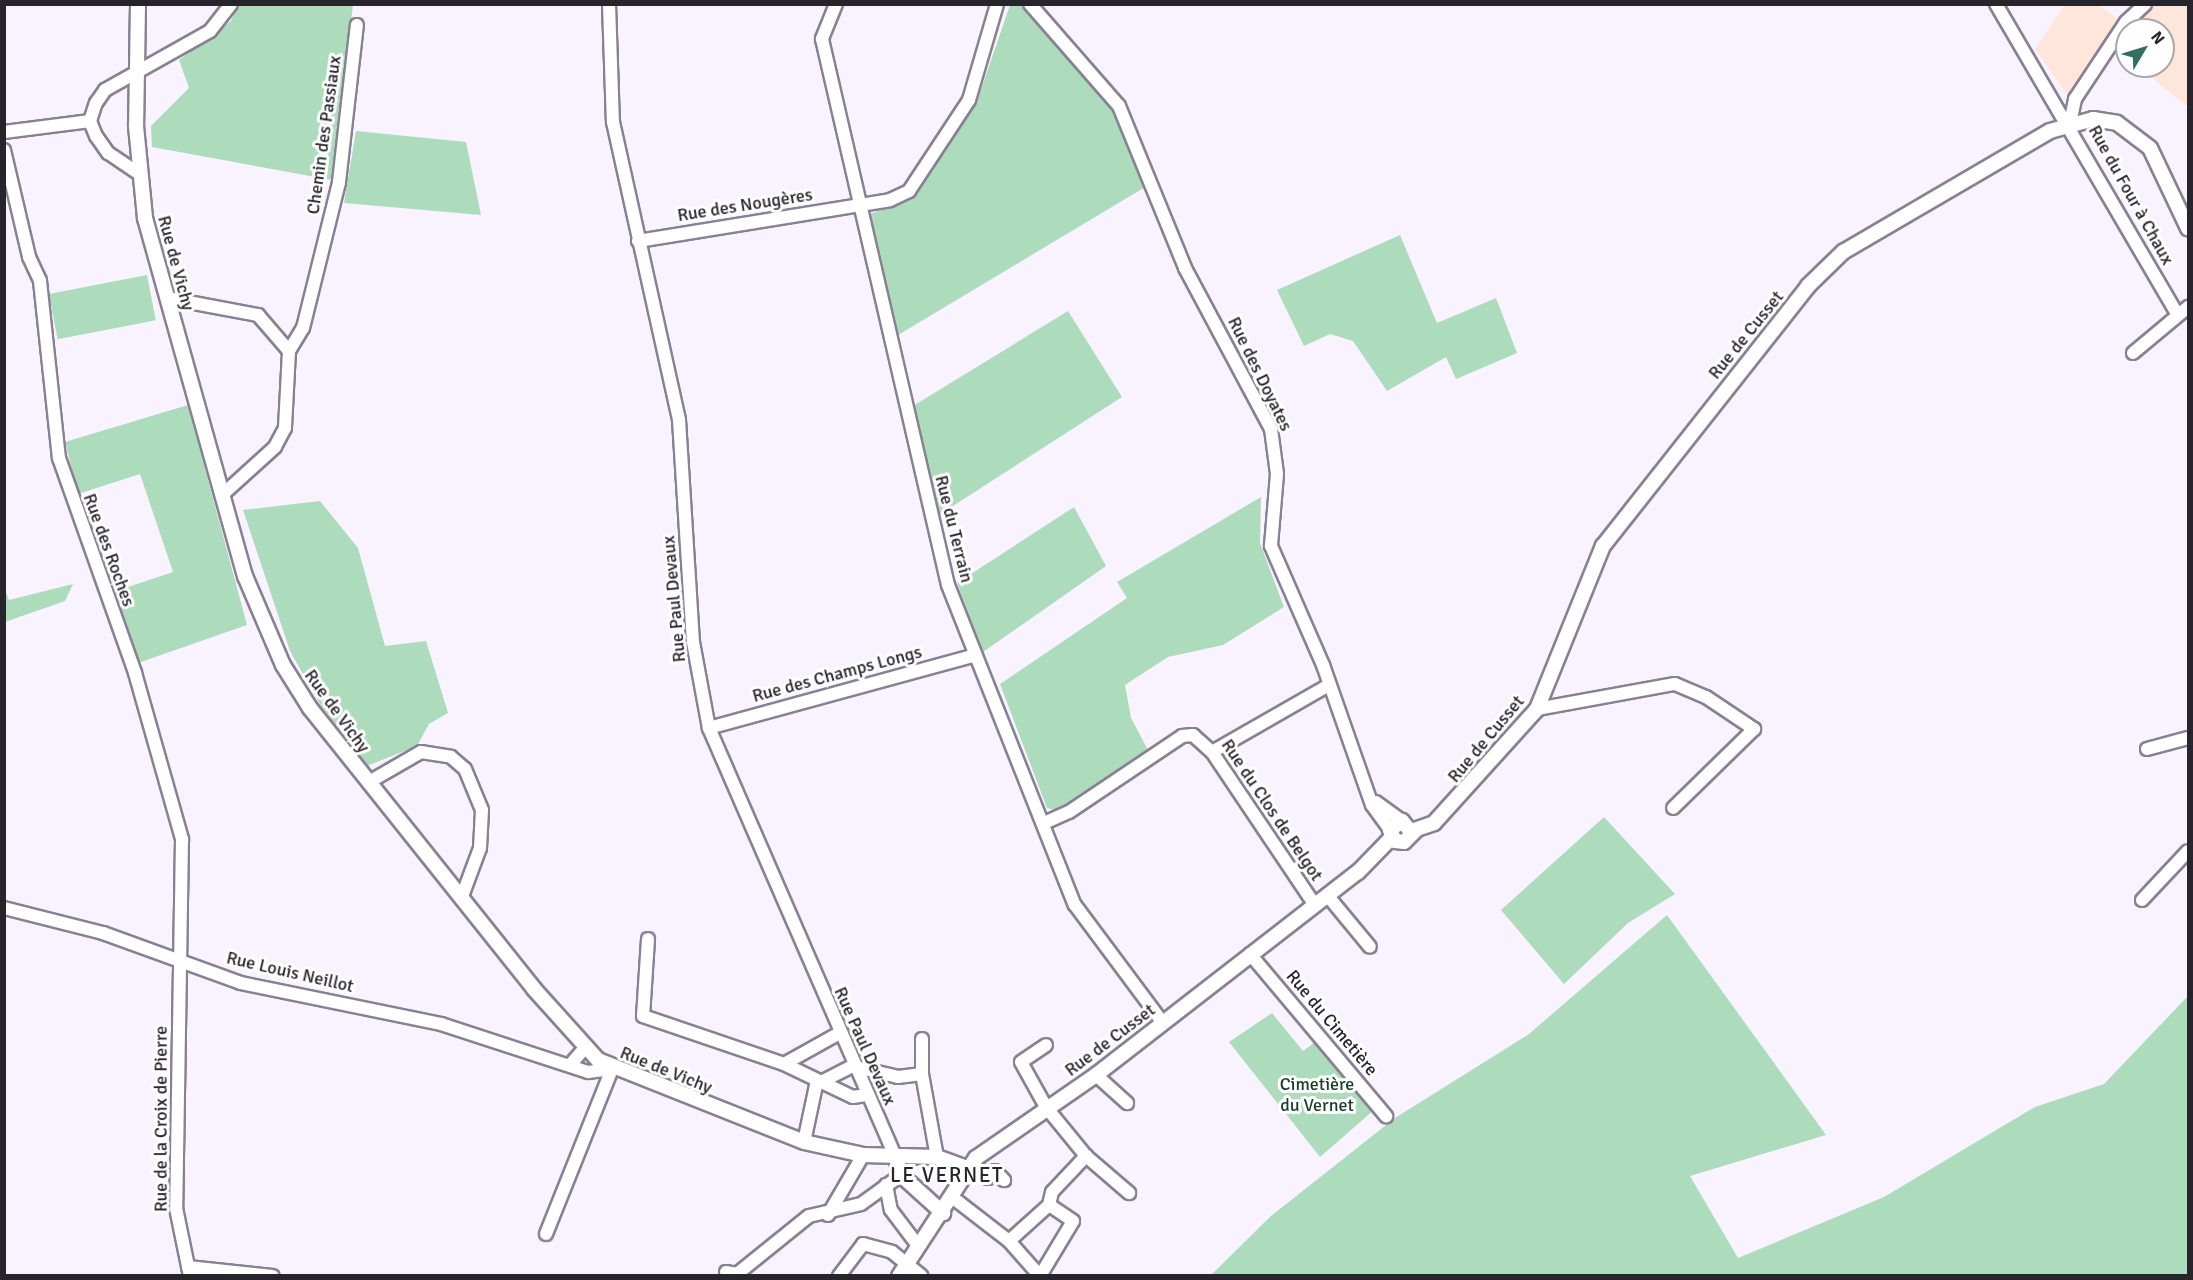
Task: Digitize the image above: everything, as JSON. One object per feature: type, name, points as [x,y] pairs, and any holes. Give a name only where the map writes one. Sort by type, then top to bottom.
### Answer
[{"type":"street","name":"Rue de Vichy","points":[[138,4],[138,173],[167,298],[245,576],[282,665],[369,782],[461,899],[585,1048],[612,1070],[804,1142],[863,1155],[896,1158],[937,1157]]},
{"type":"street","points":[[90,121],[105,90],[210,31],[231,4]]},
{"type":"street","name":"Rue Paul Devaux","points":[[609,4],[613,122],[679,420],[693,642],[709,728],[838,1034],[896,1158]]},
{"type":"street","name":"Rue du Terrain","points":[[836,4],[822,39],[857,205],[948,585],[1075,905],[1163,1023]]},
{"type":"street","name":"Rue des Nougères","points":[[638,241],[857,205],[909,191],[925,172],[979,78],[997,4]]},
{"type":"street","name":"Rue des Doyates","points":[[1029,4],[1119,106],[1185,268],[1271,429],[1277,474],[1271,546],[1329,685],[1369,794],[1394,837]]},
{"type":"street","name":"Rue du Four à Chaux","points":[[1996,4],[2070,123],[2178,315]]},
{"type":"street","points":[[2070,123],[2075,99],[2126,22],[2145,4]]},
{"type":"street","name":"Chemin des Passiaux","points":[[289,351],[303,328],[339,182],[357,26]]},
{"type":"street","name":"Rue de Cusset","points":[[1407,825],[1447,810],[1537,709],[1603,546],[1809,286],[1874,230],[2070,123],[2093,119],[2134,132],[2164,170],[2188,228]]},
{"type":"street","points":[[4,132],[90,121]]},
{"type":"street","points":[[90,121],[108,153],[138,173]]},
{"type":"street","name":"Rue des Roches","points":[[4,150],[40,282],[59,458],[135,673],[182,839],[179,961]]},
{"type":"street","points":[[167,298],[258,315],[289,351],[285,428],[275,447],[222,495]]},
{"type":"street","points":[[2133,353],[2188,307]]},
{"type":"street","name":"Rue des Champs Longs","points":[[709,728],[975,655]]},
{"type":"street","points":[[1537,709],[1675,684],[1706,697],[1754,729],[1673,808]]},
{"type":"street","points":[[1212,752],[1329,685]]},
{"type":"street","name":"Rue du Clos de Belgot","points":[[1044,823],[1069,812],[1182,736],[1193,735],[1212,752],[1314,904]]},
{"type":"street","points":[[2147,749],[2188,738]]},
{"type":"street","points":[[369,782],[421,752],[451,758],[465,769],[482,810],[480,848],[461,899]]},
{"type":"street","name":"Rue des Doyates","points":[[1369,794],[1384,812],[1407,825]]},
{"type":"street","points":[[1394,837],[1407,825]]},
{"type":"street","points":[[1394,837],[1407,825]]},
{"type":"street","name":"Rue de Cusset","points":[[970,1166],[1046,1107],[1096,1075],[1358,872],[1394,837]]},
{"type":"street","points":[[2142,900],[2188,850]]},
{"type":"street","points":[[1327,895],[1370,947]]},
{"type":"street","name":"Rue Louis Neillot","points":[[4,908],[103,933],[241,983],[441,1024],[588,1072],[612,1070]]},
{"type":"street","points":[[648,939],[643,1016],[784,1064],[853,1097],[866,1095]]},
{"type":"street","name":"Rue du Cimetière","points":[[1250,954],[1386,1116]]},
{"type":"street","name":"Rue de la Croix de Pierre","points":[[179,961],[176,1208],[189,1271]]},
{"type":"street","points":[[784,1064],[838,1034]]},
{"type":"street","points":[[922,1039],[922,1074],[937,1157],[970,1166],[988,1178],[994,1171],[1004,1180]]},
{"type":"street","points":[[1046,1045],[1021,1062],[1046,1107],[1086,1156],[1130,1193]]},
{"type":"street","points":[[570,1065],[585,1048]]},
{"type":"street","points":[[819,1082],[852,1066],[898,1077],[922,1074]]},
{"type":"street","points":[[546,1234],[612,1070]]},
{"type":"street","points":[[1096,1075],[1127,1103]]},
{"type":"street","points":[[804,1142],[819,1082]]},
{"type":"street","points":[[828,1215],[863,1155]]},
{"type":"street","points":[[1009,1241],[1049,1205],[1052,1192],[1086,1156]]},
{"type":"street","points":[[896,1158],[902,1175],[943,1214]]},
{"type":"street","points":[[899,1275],[943,1214],[970,1166]]},
{"type":"street","points":[[726,1272],[737,1274],[809,1216],[828,1215],[861,1204],[902,1175]]},
{"type":"street","points":[[886,1185],[891,1210],[919,1247]]},
{"type":"street","points":[[952,1197],[1009,1241],[1040,1275],[1073,1221],[1049,1205]]},
{"type":"street","points":[[839,1275],[863,1244],[908,1261],[922,1275]]},
{"type":"street","points":[[189,1271],[273,1275]]},
{"type":"shaded area","points":[[2065,5],[2099,5],[2116,18],[2115,49],[2081,104],[2065,92],[2035,49]]},
{"type":"shaded area","points":[[2153,5],[2188,5],[2188,107],[2152,78],[2175,78],[2175,18],[2138,18]]},
{"type":"green space","points":[[237,5],[353,5],[332,180],[152,147],[151,126],[189,88],[179,60],[231,21]]},
{"type":"green space","points":[[1010,5],[1020,5],[1111,105],[1147,186],[898,335],[870,214],[916,196],[977,101]]},
{"type":"green space","points":[[356,131],[466,142],[481,215],[344,203]]},
{"type":"green space","points":[[1400,235],[1437,323],[1496,298],[1517,353],[1456,379],[1446,357],[1387,391],[1353,341],[1330,334],[1304,346],[1277,290]]},
{"type":"green space","points":[[147,275],[156,320],[58,339],[49,294]]},
{"type":"green space","points":[[1068,311],[1122,397],[939,515],[913,406]]},
{"type":"green space","points":[[188,405],[247,625],[135,664],[113,592],[173,572],[140,474],[78,494],[65,442]]},
{"type":"green space","points":[[1261,497],[1260,543],[1284,607],[1223,645],[1168,657],[1125,685],[1131,718],[1149,752],[1063,812],[1047,808],[1000,684],[1127,598],[1117,582]]},
{"type":"green space","points":[[320,501],[358,548],[385,646],[426,641],[448,713],[429,724],[417,746],[367,766],[321,706],[290,651],[243,510]]},
{"type":"green space","points":[[1074,507],[1106,566],[983,652],[957,583]]},
{"type":"green space","points":[[73,584],[65,601],[5,622],[5,589],[9,600]]},
{"type":"green space","points":[[1604,817],[1675,894],[1628,923],[1564,984],[1501,910]]},
{"type":"green space","points":[[1667,915],[1826,1135],[1690,1176],[1738,1258],[1884,1197],[2035,1107],[2104,1084],[2188,996],[2188,1275],[1211,1275],[1271,1216],[1395,1118],[1529,1034]]},
{"type":"green space","name":"Cimetière du Vernet","points":[[1272,1013],[1303,1051],[1319,1039],[1375,1109],[1320,1157],[1229,1042]]},
{"type":"district","name":"LE VERNET","points":[[947,1175]]}]
